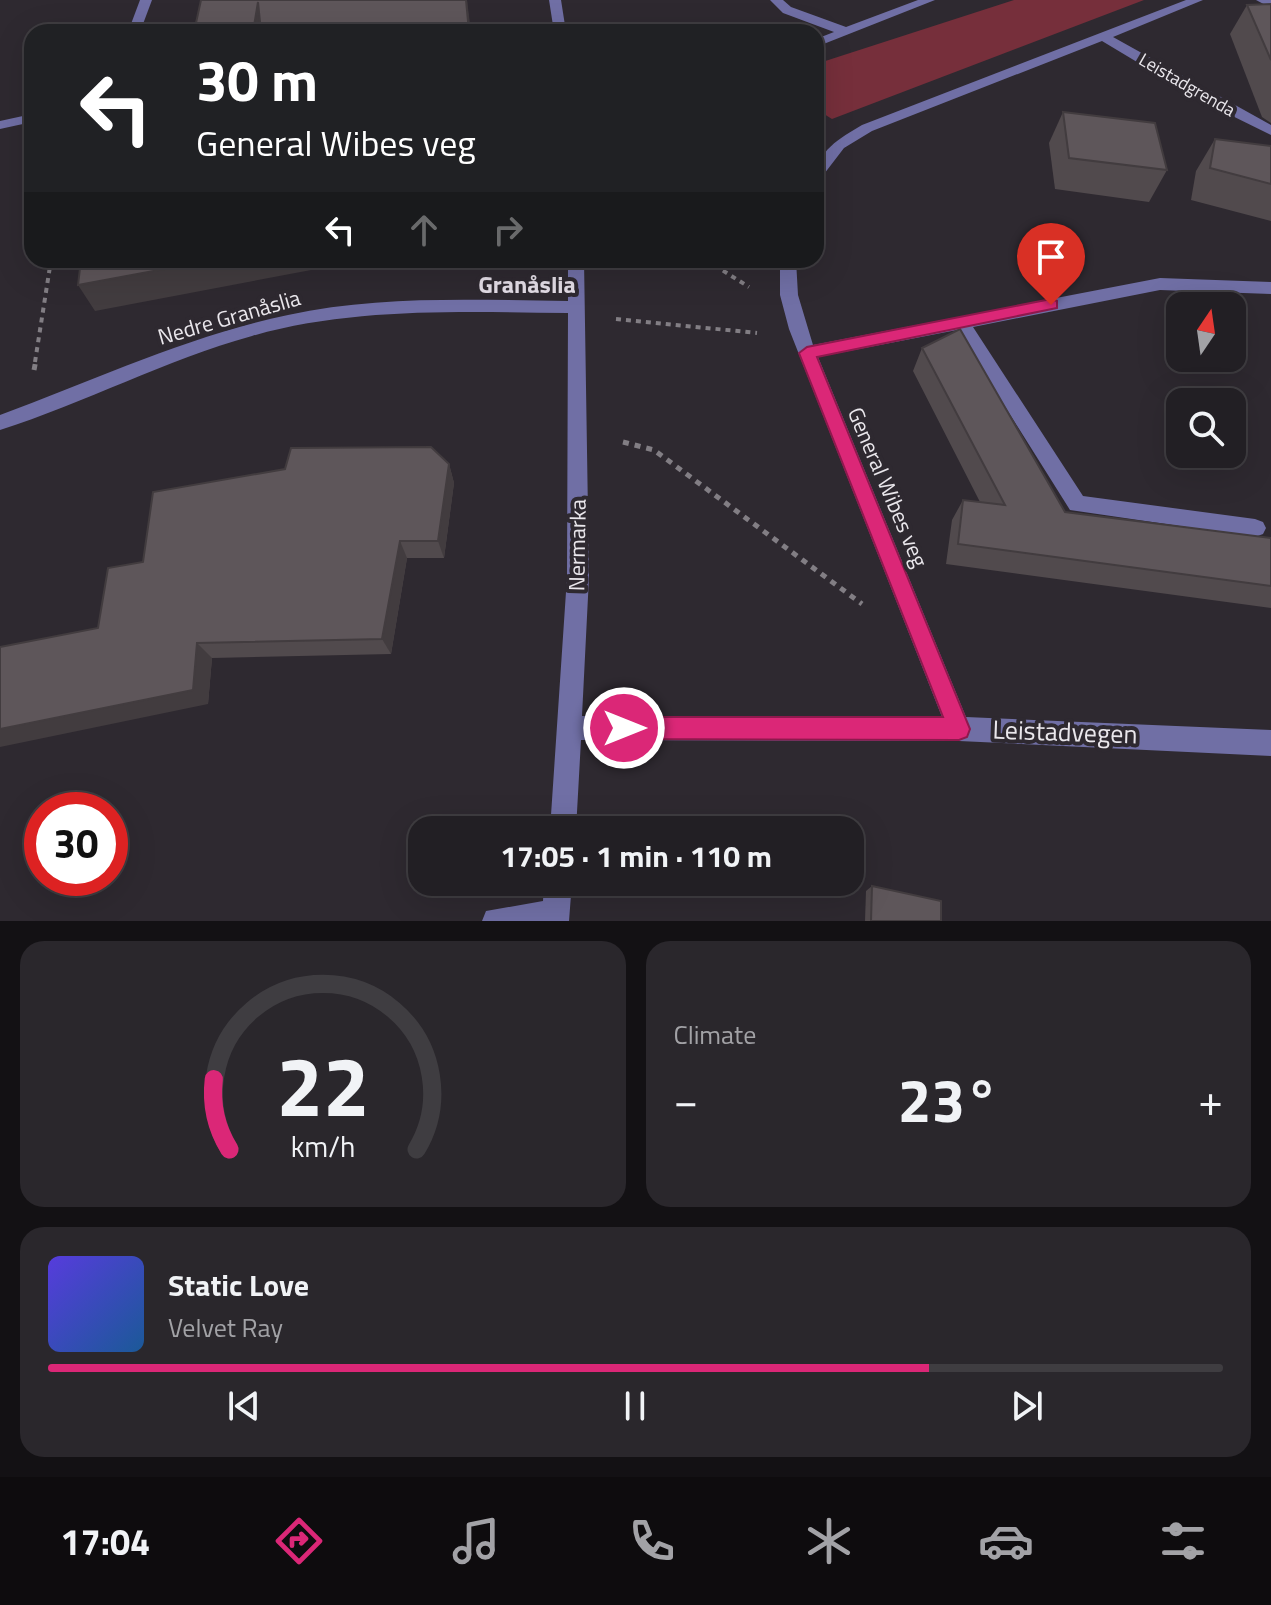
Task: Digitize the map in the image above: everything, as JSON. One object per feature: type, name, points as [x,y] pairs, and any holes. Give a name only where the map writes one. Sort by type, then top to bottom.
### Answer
[{"type":"street","points":[[137,24],[146,0]]},
{"type":"street","points":[[555,0],[559,24]]},
{"type":"street","points":[[776,0],[787,10],[844,31]]},
{"type":"street","points":[[824,40],[929,0]]},
{"type":"street","points":[[824,165],[839,145],[867,128],[1197,0]]},
{"type":"street","points":[[1262,0],[1271,4]]},
{"type":"street","name":"Leistadgrenda","points":[[1104,37],[1207,98],[1271,131]]},
{"type":"street","points":[[0,125],[24,120]]},
{"type":"street","name":"Nermarka","points":[[564,816],[578,577],[576,268]]},
{"type":"street","name":"General Wibes veg","points":[[788,268],[789,295],[798,329],[959,729]]},
{"type":"street","points":[[807,353],[1160,284],[1271,288]]},
{"type":"street","name":"Nedre Granåslia","points":[[0,423],[198,348],[289,321],[385,306],[577,307]]},
{"type":"street","points":[[962,324],[1077,504],[1255,528]]},
{"type":"street","name":"Leistadvegen","points":[[571,728],[959,729],[1271,743]]},
{"type":"street","points":[[496,921],[555,917],[557,896]]},
{"type":"path","points":[[27,413],[50,268]]},
{"type":"path","points":[[577,307],[615,319],[765,334],[798,329]]},
{"type":"path","points":[[623,442],[654,450],[872,611]]},
{"type":"shaded area","points":[[1014,0],[1144,0],[832,119],[824,114],[824,61]]},
{"type":"building","points":[[201,0],[466,0],[468,24],[260,24],[258,2],[254,24],[196,24]]},
{"type":"building","points":[[1271,4],[1271,60],[1247,5]]},
{"type":"building","points":[[1063,112],[1155,123],[1167,170],[1069,158]]},
{"type":"building","points":[[1215,139],[1271,146],[1271,184],[1210,168]]},
{"type":"building","points":[[80,268],[170,268],[78,285]]},
{"type":"building","points":[[960,329],[1065,512],[1271,538],[1271,586],[958,544],[963,500],[1005,505],[922,348]]},
{"type":"building","points":[[431,447],[449,464],[438,541],[400,541],[382,639],[197,643],[193,690],[0,729],[0,647],[98,628],[108,568],[143,562],[153,492],[285,469],[291,448]]},
{"type":"building","points":[[872,886],[941,901],[941,921],[871,921]]},
{"type":"district","name":"Granåslia","points":[[527,285]]},
{"type":"route","points":[[624,728],[959,729],[913,607],[807,353],[1051,305]]}]
